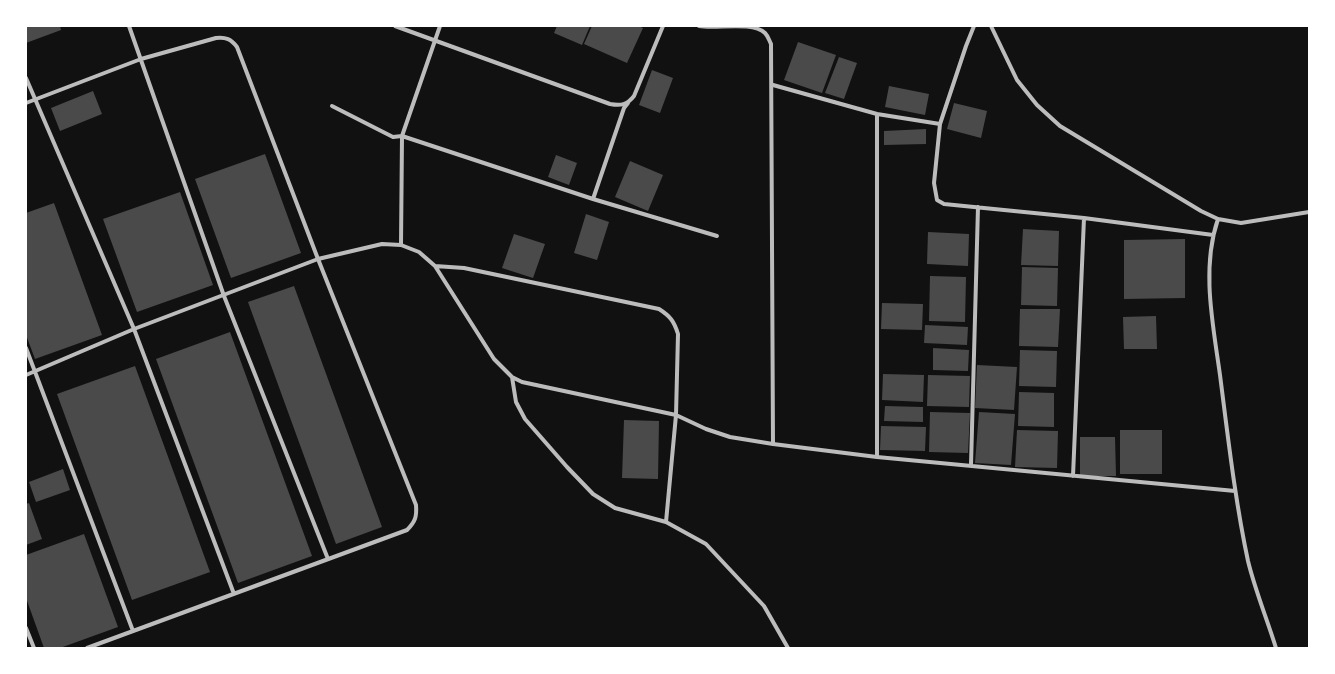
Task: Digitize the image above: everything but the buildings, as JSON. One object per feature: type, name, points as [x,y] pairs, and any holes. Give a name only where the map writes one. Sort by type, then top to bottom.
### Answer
[{"type":"street","points":[[130,26],[224,296],[328,559]]},
{"type":"street","points":[[395,26],[610,104],[620,106],[628,103]]},
{"type":"street","points":[[401,245],[402,136],[440,26]]},
{"type":"street","points":[[593,199],[624,108],[634,96],[663,26]]},
{"type":"street","points":[[699,26],[747,27],[761,30],[767,34],[771,44],[773,85],[773,444]]},
{"type":"street","points":[[974,26],[940,124],[934,183],[937,200],[944,204],[1084,218],[1213,235]]},
{"type":"street","points":[[991,26],[1017,80],[1037,105],[1060,126],[1201,211],[1218,219],[1242,223],[1309,212]]},
{"type":"street","points":[[26,103],[142,59],[216,38],[223,37],[232,41],[237,47],[318,259],[416,505],[417,513],[414,523],[406,530],[87,648]]},
{"type":"street","points":[[26,78],[134,329],[234,594]]},
{"type":"street","points":[[773,85],[877,114],[940,124]]},
{"type":"street","points":[[332,106],[393,137],[402,136],[593,199],[717,236]]},
{"type":"street","points":[[877,114],[877,457]]},
{"type":"street","points":[[971,465],[978,208]]},
{"type":"street","points":[[1073,476],[1084,218]]},
{"type":"street","points":[[1218,219],[1213,235],[1210,264],[1211,308],[1235,491],[1248,562],[1276,648]]},
{"type":"street","points":[[26,375],[134,329],[318,259],[382,244],[401,245],[419,252],[435,266],[494,359],[512,377],[522,382],[676,415],[706,429],[730,437],[773,444],[877,457],[1235,491]]},
{"type":"street","points":[[435,266],[464,268],[659,309],[674,322],[678,334],[676,415],[666,522]]},
{"type":"street","points":[[26,348],[133,631]]},
{"type":"street","points":[[512,377],[516,402],[525,419],[593,494],[615,508],[666,522],[706,544],[764,606],[788,648]]},
{"type":"street","points":[[26,628],[34,648]]}]
